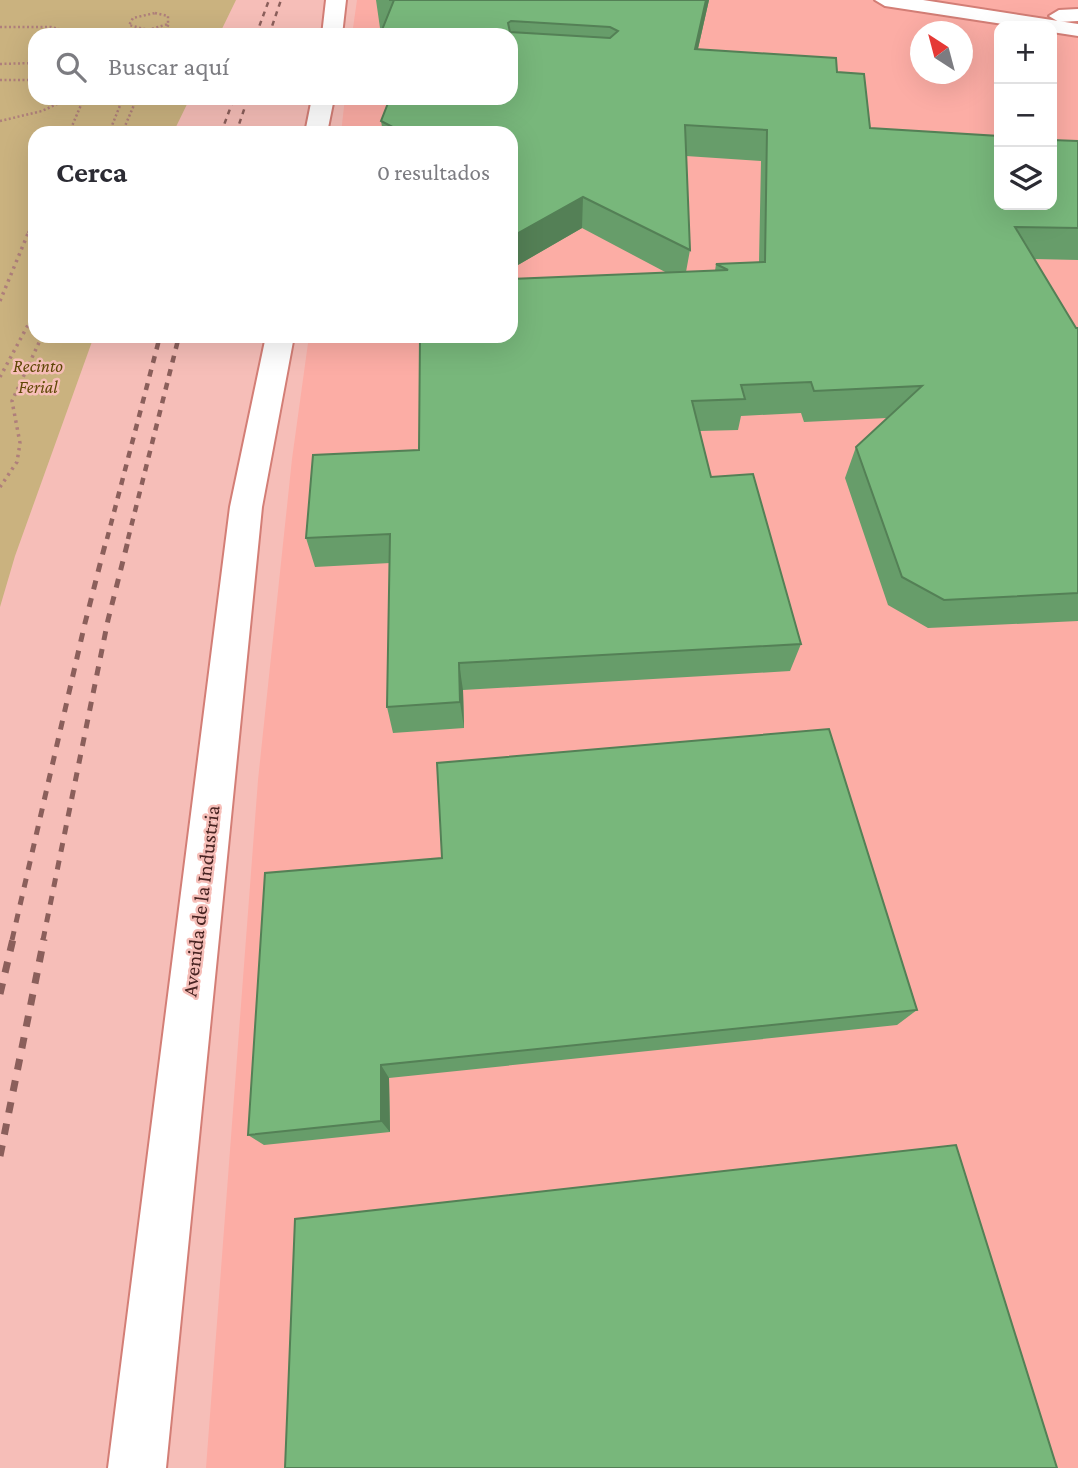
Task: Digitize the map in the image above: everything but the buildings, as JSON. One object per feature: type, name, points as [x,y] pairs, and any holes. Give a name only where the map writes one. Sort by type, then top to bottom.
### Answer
[{"type":"street","points":[[333,28],[336,0]]},
{"type":"street","points":[[885,0],[1078,30]]},
{"type":"street","points":[[957,0],[1072,17]]},
{"type":"street","points":[[317,126],[322,105]]},
{"type":"street","name":"Avenida de la Industria","points":[[137,1468],[247,507],[279,343]]},
{"type":"path","points":[[133,28],[130,20],[137,16],[165,14],[170,21]]},
{"type":"path","points":[[160,28],[170,21]]},
{"type":"path","points":[[167,28],[170,21]]},
{"type":"path","points":[[0,27],[55,28]]},
{"type":"path","points":[[0,64],[28,63]]},
{"type":"path","points":[[0,80],[28,80]]},
{"type":"path","points":[[0,121],[54,105]]},
{"type":"path","points":[[72,126],[81,105]]},
{"type":"path","points":[[112,126],[120,105]]},
{"type":"path","points":[[125,126],[133,105]]},
{"type":"path","points":[[0,301],[28,233]]},
{"type":"path","points":[[0,377],[28,325]]},
{"type":"path","points":[[0,487],[18,462],[20,443],[12,401],[39,343]]},
{"type":"shaded area","points":[[357,0],[1078,0],[1078,1468],[206,1468],[258,780],[292,459],[308,343],[518,343],[518,126],[342,126],[344,105],[518,105],[518,28],[353,28]]},
{"type":"green space","name":"Recinto Ferial","points":[[0,0],[236,0],[222,28],[28,28],[28,105],[187,105],[176,126],[28,126],[28,343],[91,343],[15,556],[0,607]]},
{"type":"railway","points":[[259,28],[269,0]]},
{"type":"railway","points":[[271,28],[281,0]]},
{"type":"railway","points":[[224,126],[231,105]]},
{"type":"railway","points":[[238,126],[246,105]]},
{"type":"railway","points":[[107,539],[158,343]]},
{"type":"railway","points":[[128,539],[177,343]]},
{"type":"railway","points":[[12,940],[107,537]]},
{"type":"railway","points":[[43,940],[108,620],[129,537]]},
{"type":"railway","points":[[0,994],[13,939]]},
{"type":"railway","points":[[0,1156],[44,939]]}]
